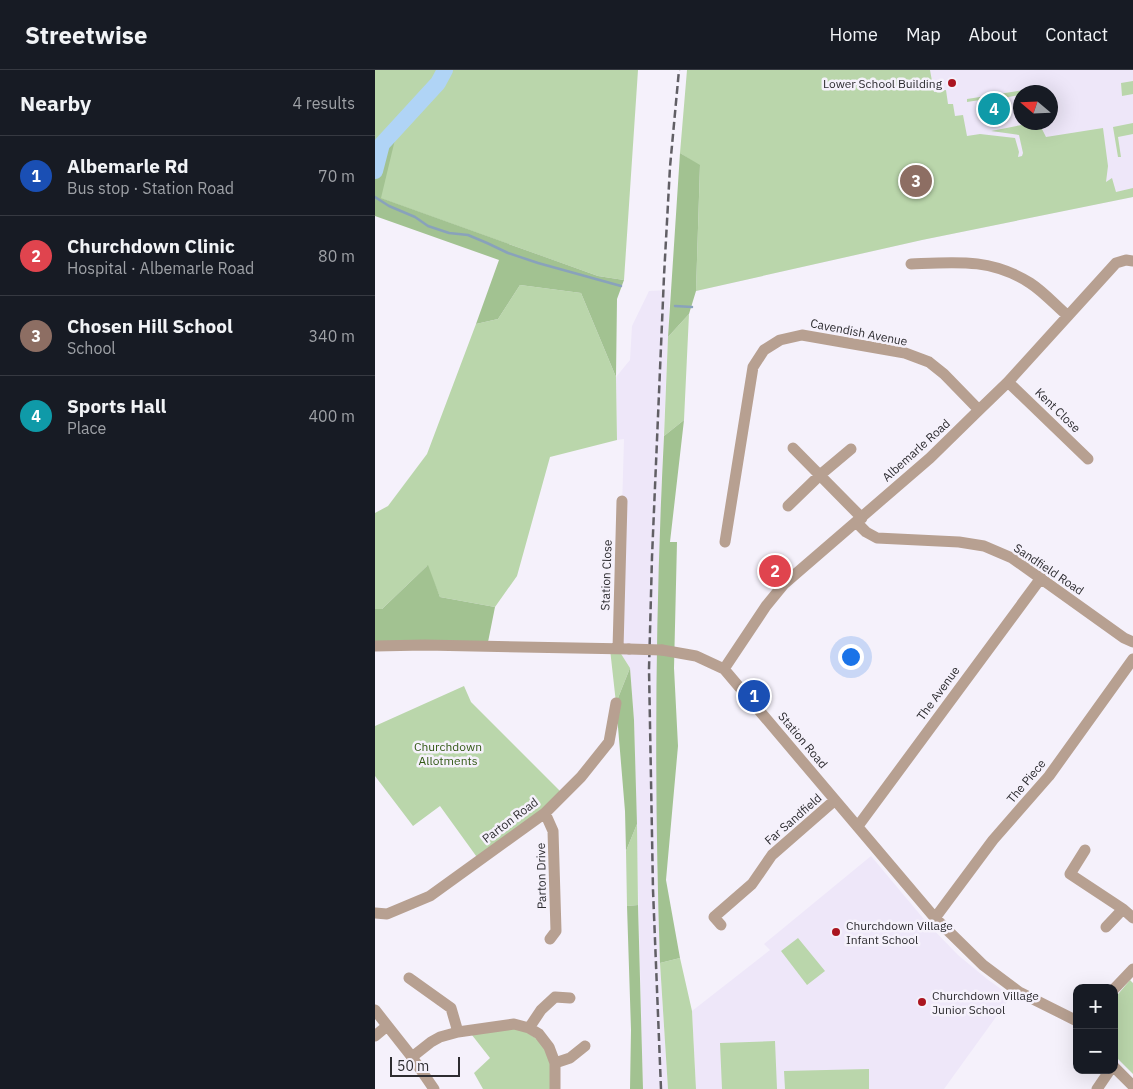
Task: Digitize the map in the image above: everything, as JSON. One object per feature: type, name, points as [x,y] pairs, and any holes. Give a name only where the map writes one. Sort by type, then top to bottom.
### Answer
[{"type":"street","points":[[911,264],[928,258],[984,264],[1009,272],[1031,284],[1068,316]]},
{"type":"street","name":"Albemarle Road","points":[[724,669],[766,606],[784,584],[930,458],[1008,382],[1116,263],[1126,260],[1133,261]]},
{"type":"street","name":"Cavendish Avenue","points":[[725,542],[753,366],[764,350],[780,340],[802,335],[905,353],[929,362],[944,374],[979,410]]},
{"type":"street","name":"Kent Close","points":[[1008,382],[1088,459]]},
{"type":"street","name":"Sandfield Road","points":[[793,448],[821,475],[859,520],[866,532],[877,538],[959,542],[984,546],[1012,558],[1124,638],[1133,642]]},
{"type":"street","points":[[788,506],[851,449]]},
{"type":"street","name":"Station Close","points":[[622,501],[623,649]]},
{"type":"street","name":"The Avenue","points":[[858,826],[1041,578]]},
{"type":"street","name":"Station Road","points":[[375,646],[425,645],[662,650],[696,656],[724,669],[935,918],[983,965],[1019,992],[1073,1019]]},
{"type":"street","name":"The Piece","points":[[935,918],[993,840],[1049,776],[1133,659]]},
{"type":"street","name":"Parton Road","points":[[375,913],[387,914],[430,896],[545,813],[581,777],[609,742],[616,703]]},
{"type":"street","name":"Far Sandfield","points":[[721,925],[714,917],[752,884],[772,855],[835,800]]},
{"type":"street","name":"Parton Drive","points":[[545,813],[553,831],[556,931],[550,939]]},
{"type":"street","points":[[1085,850],[1069,874],[1123,909],[1133,918]]},
{"type":"street","points":[[1106,927],[1123,909]]},
{"type":"street","points":[[1118,985],[1133,969]]},
{"type":"street","points":[[418,979],[451,1008],[458,1032]]},
{"type":"street","points":[[529,1028],[541,1010],[555,997],[570,998]]},
{"type":"street","points":[[375,1010],[412,1057],[434,1089]]},
{"type":"street","points":[[412,1057],[440,1037],[458,1032],[514,1024],[529,1028],[539,1034],[549,1047],[555,1062],[555,1089]]},
{"type":"street","points":[[375,1036],[387,1026]]},
{"type":"street","points":[[555,1062],[570,1058],[585,1046]]},
{"type":"street","points":[[1118,1071],[1133,1086]]},
{"type":"street","points":[[1097,1089],[1107,1074]]},
{"type":"shaded area","points":[[712,70],[1133,70],[1133,197],[922,240],[696,291]]},
{"type":"shaded area","points":[[670,290],[661,495],[657,868],[660,963],[668,1089],[643,1089],[634,720],[630,668],[618,649],[624,439],[617,440],[616,377],[630,360],[632,326],[649,291]]},
{"type":"shaded area","name":"Churchdown Village Junior School","points":[[871,856],[928,924],[958,955],[1008,994],[1009,999],[944,1089],[696,1089],[692,1011],[770,950],[764,944]]},
{"type":"green space","points":[[375,70],[638,70],[624,280],[598,276],[380,198],[397,128],[382,144],[375,171]]},
{"type":"green space","points":[[687,70],[930,70],[934,92],[946,90],[948,104],[953,104],[955,116],[963,115],[967,136],[980,134],[1015,138],[1019,152],[1018,157],[1022,156],[1023,153],[1019,135],[991,131],[1013,127],[1013,130],[1042,130],[1046,137],[1103,128],[1108,166],[1106,182],[1112,178],[1116,192],[1133,188],[1133,197],[922,240],[696,291],[700,166],[680,153]]},
{"type":"green space","points":[[1133,81],[1133,94],[1122,96],[1121,83]]},
{"type":"green space","points":[[1013,92],[1013,96],[981,102],[980,100],[967,102],[967,99]]},
{"type":"green space","points":[[1133,123],[1133,134],[1118,137],[1121,157],[1118,157],[1113,127]]},
{"type":"green space","points":[[398,127],[381,198],[598,276],[624,280],[617,299],[616,377],[581,293],[520,285],[498,319],[476,324],[499,260],[375,216],[375,171],[382,144]]},
{"type":"green space","points":[[680,153],[700,165],[696,291],[689,314],[668,337]]},
{"type":"green space","points":[[520,285],[581,293],[616,377],[617,440],[550,457],[517,576],[495,607],[440,597],[427,566],[382,609],[375,609],[375,513],[388,506],[427,454],[476,324],[498,319]]},
{"type":"green space","points":[[689,314],[684,420],[664,436],[668,337]]},
{"type":"green space","points":[[684,420],[670,542],[677,542],[674,668],[678,746],[666,880],[680,958],[660,963],[656,700],[661,502],[664,436]]},
{"type":"green space","points":[[428,565],[440,597],[495,607],[487,647],[375,646],[375,609],[382,609]]},
{"type":"green space","points":[[610,649],[618,649],[630,668],[616,703]]},
{"type":"green space","points":[[630,668],[634,720],[637,824],[626,851],[625,811],[616,703]]},
{"type":"green space","name":"Churchdown Allotments","points":[[464,686],[471,702],[564,795],[479,860],[440,806],[413,826],[375,776],[375,726]]},
{"type":"green space","points":[[637,824],[638,905],[627,906],[626,851]]},
{"type":"green space","points":[[638,905],[643,1089],[630,1089],[631,1030],[627,906]]},
{"type":"green space","points":[[798,938],[825,971],[807,985],[781,951]]},
{"type":"green space","points":[[680,958],[692,1011],[696,1089],[668,1089],[660,963]]},
{"type":"green space","points":[[1130,980],[1133,983],[1133,1074],[1118,1059],[1118,994]]},
{"type":"green space","points":[[514,1024],[549,1047],[555,1089],[483,1089],[474,1073],[490,1058],[468,1030]]},
{"type":"green space","points":[[775,1041],[777,1089],[722,1089],[720,1043]]},
{"type":"green space","points":[[869,1069],[869,1089],[785,1089],[784,1071]]},
{"type":"waterway","points":[[375,171],[382,144],[438,83],[445,70]]},
{"type":"waterway","points":[[375,197],[389,206],[415,217],[428,226],[449,233],[468,235],[508,253],[621,286]]},
{"type":"waterway","points":[[675,306],[692,307]]},
{"type":"railway","points":[[661,1089],[653,890],[649,669],[664,276],[670,167],[679,70]]},
{"type":"place","name":"Lower School Building","points":[[952,83]]},
{"type":"place","name":"Sports Hall","points":[[994,109]]},
{"type":"place","name":"Chosen Hill School","points":[[916,181]]},
{"type":"place","name":"Churchdown Clinic","points":[[775,571]]},
{"type":"place","name":"Albemarle Rd","points":[[754,696]]},
{"type":"place","name":"Churchdown Village Infant School","points":[[836,932]]},
{"type":"place","name":"Churchdown Village Junior School","points":[[922,1002]]}]
